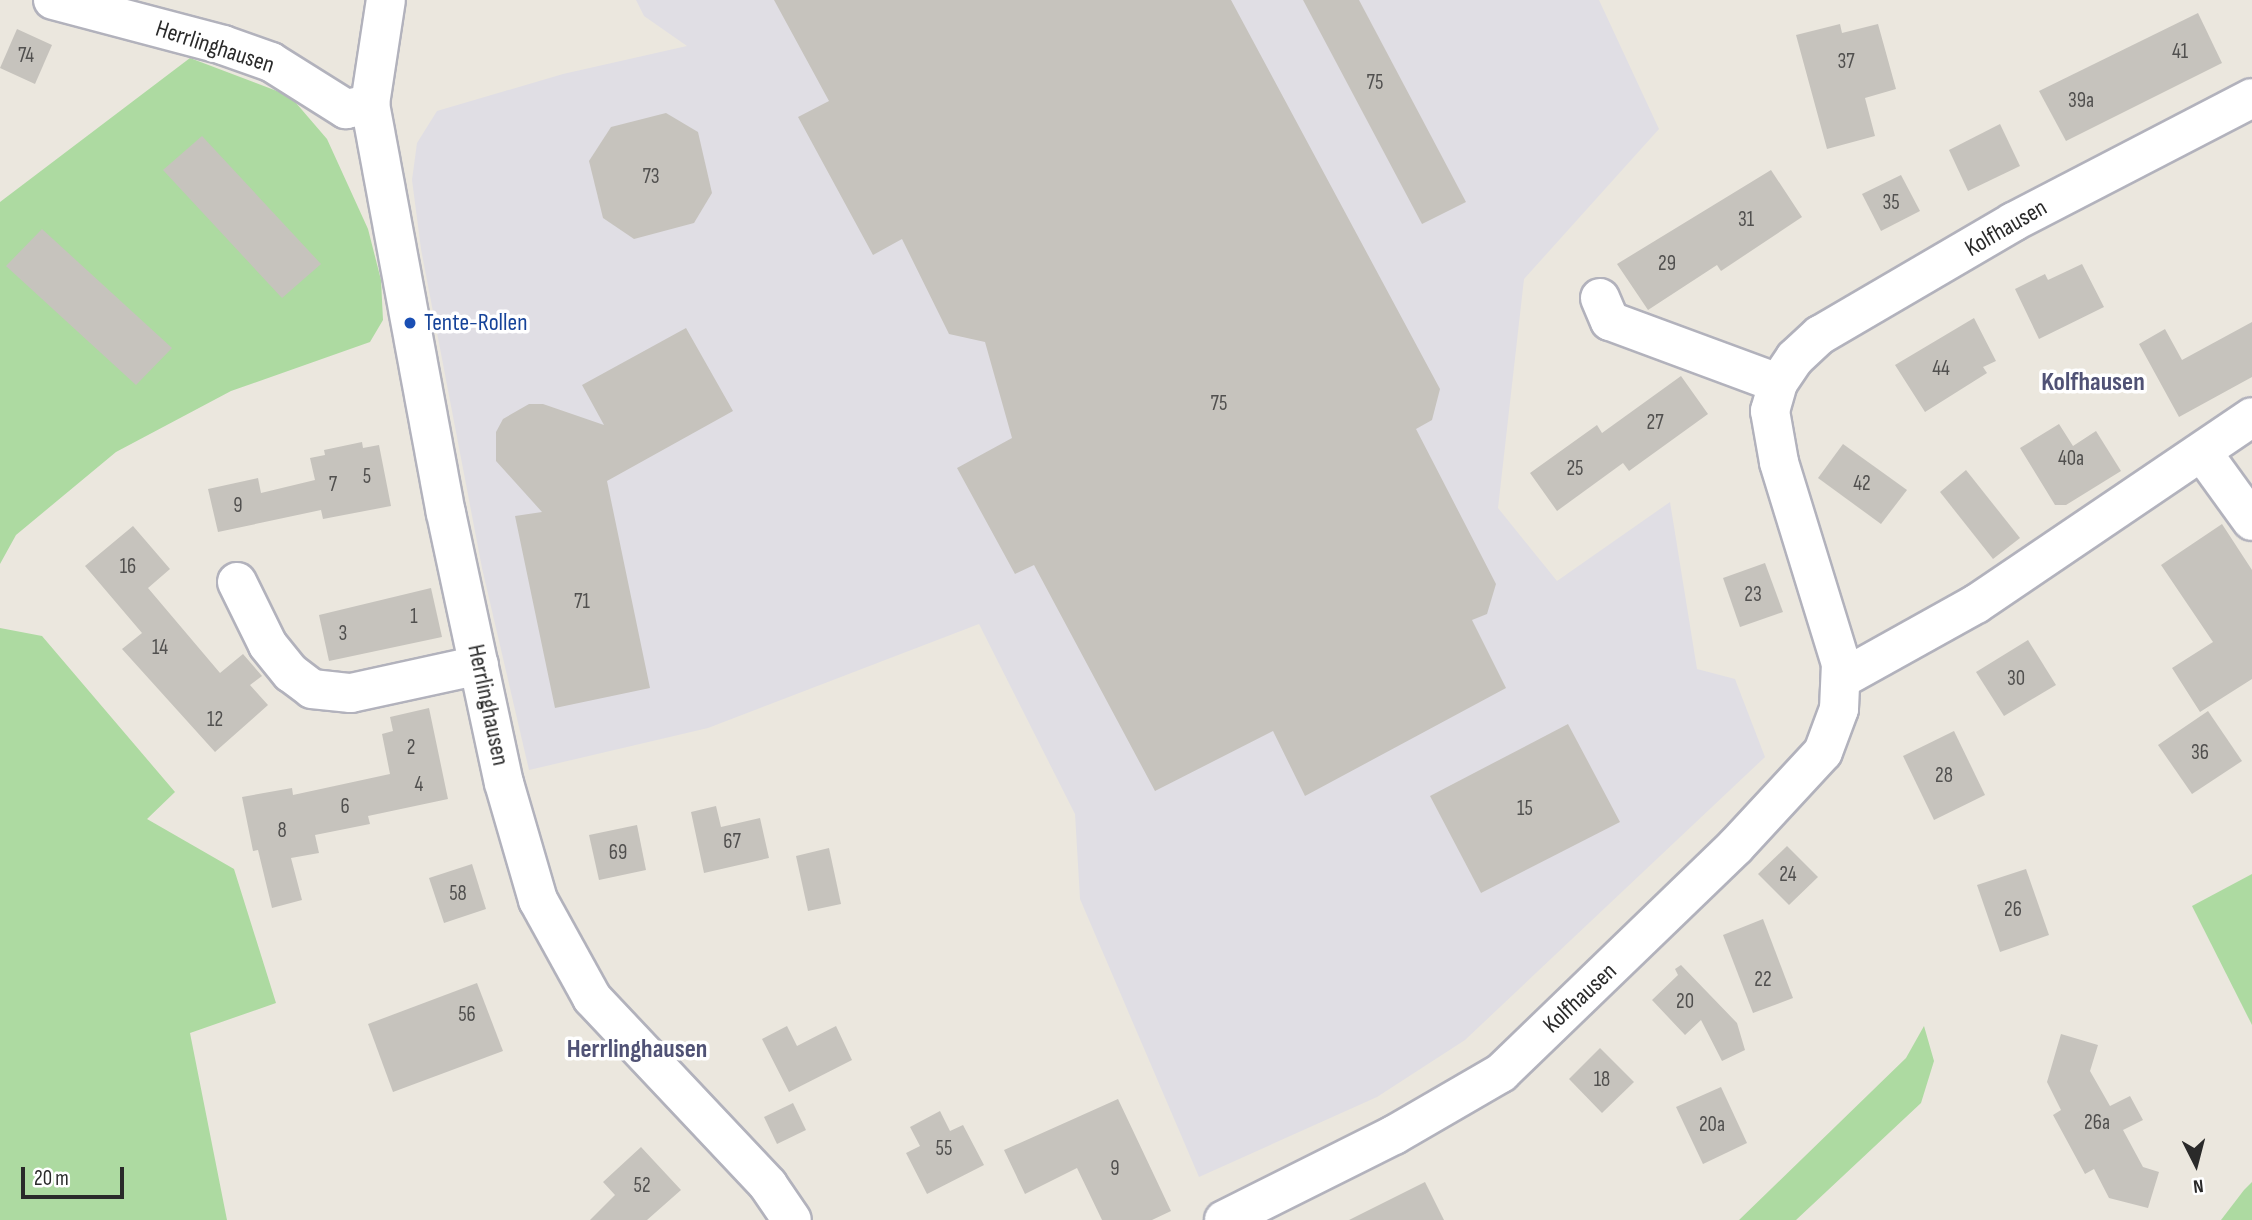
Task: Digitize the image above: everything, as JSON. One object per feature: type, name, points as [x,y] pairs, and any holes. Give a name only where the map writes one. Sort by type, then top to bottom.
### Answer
[{"type":"street","name":"Herrlinghausen","points":[[53,0],[223,45],[271,62],[345,109],[370,104]]},
{"type":"street","name":"Herrlinghausen","points":[[386,0],[370,104],[416,363],[520,845],[538,901],[559,945],[592,998],[759,1175],[792,1220]]},
{"type":"street","name":"Kolfhausen","points":[[1224,1220],[1394,1135],[1501,1073],[1808,773],[1831,738],[1843,678],[1779,463],[1770,411],[1778,383],[1795,358],[1820,335],[2013,222],[2252,98]]},
{"type":"street","points":[[1600,298],[1610,321],[1778,383]]},
{"type":"street","points":[[1843,678],[1976,604],[2252,417]]},
{"type":"street","points":[[2202,452],[2252,521]]},
{"type":"street","points":[[237,582],[268,645],[292,673],[313,689],[351,693],[480,665]]},
{"type":"shaded area","points":[[636,0],[1599,0],[1659,129],[1524,279],[1498,508],[1557,581],[1670,502],[1697,669],[1735,679],[1765,757],[1465,1040],[1377,1097],[1199,1177],[1080,899],[1075,814],[979,624],[708,728],[529,770],[482,568],[421,249],[412,180],[417,143],[437,111],[563,74],[687,46],[644,16]]},
{"type":"green space","points":[[190,58],[290,96],[327,139],[368,229],[381,280],[383,320],[370,342],[231,391],[116,452],[16,535],[0,564],[0,202]]},
{"type":"green space","points":[[0,628],[42,636],[175,792],[147,819],[234,869],[276,1003],[190,1033],[227,1220],[0,1220]]},
{"type":"green space","points":[[2252,874],[2252,1025],[2192,906]]},
{"type":"green space","points":[[1924,1026],[1934,1061],[1921,1103],[1796,1220],[1739,1220],[1906,1058]]},
{"type":"green space","points":[[2252,1182],[2252,1220],[2221,1220],[2244,1190]]},
{"type":"building","points":[[774,0],[1231,0],[1440,389],[1432,420],[1416,429],[1496,584],[1487,614],[1472,620],[1506,688],[1305,796],[1273,731],[1155,791],[1034,565],[1015,574],[957,468],[1012,438],[985,342],[949,334],[902,239],[873,255],[798,117],[829,101]]},
{"type":"building","points":[[1303,0],[1359,0],[1466,202],[1422,224]]},
{"type":"building","points":[[2198,13],[2222,63],[2066,141],[2039,91]]},
{"type":"building","points":[[1840,24],[1842,33],[1878,24],[1896,89],[1865,98],[1875,136],[1827,149],[1796,35]]},
{"type":"building","points":[[17,29],[52,45],[35,84],[0,68]]},
{"type":"building","points":[[666,113],[698,132],[712,193],[694,223],[634,239],[603,218],[589,161],[611,127]]},
{"type":"building","points":[[2000,124],[2020,166],[1968,191],[1949,150]]},
{"type":"building","points":[[202,136],[321,264],[282,298],[163,170]]},
{"type":"building","points":[[1771,170],[1802,217],[1721,271],[1717,265],[1648,310],[1617,264]]},
{"type":"building","points":[[1901,175],[1920,211],[1881,231],[1862,194]]},
{"type":"building","points":[[42,229],[172,348],[136,385],[6,266]]},
{"type":"building","points":[[2082,264],[2104,307],[2039,339],[2015,289],[2045,274],[2048,280]]},
{"type":"building","points":[[1974,318],[1996,361],[1983,367],[1987,373],[1925,412],[1895,365]]},
{"type":"building","points":[[2252,322],[2252,377],[2179,417],[2139,344],[2165,329],[2182,360]]},
{"type":"building","points":[[686,328],[733,411],[607,481],[650,688],[555,708],[515,516],[542,512],[496,461],[496,432],[503,419],[529,404],[543,404],[604,425],[582,385]]},
{"type":"building","points":[[1681,376],[1708,414],[1629,471],[1623,463],[1557,511],[1530,473],[1597,425],[1602,433]]},
{"type":"building","points":[[2059,424],[2073,446],[2096,431],[2121,471],[2066,505],[2055,505],[2020,448]]},
{"type":"building","points":[[362,442],[363,448],[379,445],[391,506],[323,519],[321,510],[218,532],[208,489],[258,478],[261,493],[315,480],[310,458],[325,455],[324,450]]},
{"type":"building","points":[[1843,444],[1907,490],[1881,524],[1818,478]]},
{"type":"building","points":[[1966,470],[2020,538],[1993,559],[1940,492]]},
{"type":"building","points":[[2222,524],[2252,570],[2252,679],[2200,712],[2172,668],[2213,642],[2161,565]]},
{"type":"building","points":[[133,526],[170,569],[148,588],[220,673],[243,654],[262,676],[250,685],[268,705],[215,752],[122,649],[142,633],[85,566]]},
{"type":"building","points":[[1765,563],[1783,612],[1740,627],[1723,578]]},
{"type":"building","points":[[431,588],[442,637],[329,661],[319,615]]},
{"type":"building","points":[[2028,640],[2056,685],[2004,716],[1976,672]]},
{"type":"building","points":[[429,708],[448,799],[368,816],[370,824],[315,835],[319,853],[291,858],[302,900],[272,908],[258,850],[253,851],[242,797],[292,788],[293,795],[390,774],[382,734],[393,731],[390,717]]},
{"type":"building","points":[[2208,711],[2242,761],[2192,794],[2158,745]]},
{"type":"building","points":[[1568,724],[1620,822],[1481,893],[1430,796]]},
{"type":"building","points":[[1954,731],[1985,795],[1934,820],[1903,756]]},
{"type":"building","points":[[716,806],[721,827],[760,818],[769,858],[704,873],[691,812]]},
{"type":"building","points":[[637,825],[646,870],[599,880],[589,835]]},
{"type":"building","points":[[1787,846],[1818,877],[1789,905],[1758,874]]},
{"type":"building","points":[[829,848],[841,904],[808,911],[796,856]]},
{"type":"building","points":[[472,864],[486,909],[444,923],[429,878]]},
{"type":"building","points":[[2026,869],[2049,935],[2000,952],[1977,885]]},
{"type":"building","points":[[1763,919],[1793,998],[1753,1013],[1723,935]]},
{"type":"building","points":[[1681,965],[1737,1023],[1745,1050],[1722,1061],[1701,1020],[1685,1035],[1652,1000],[1678,975],[1675,969]]},
{"type":"building","points":[[477,983],[503,1051],[393,1092],[368,1024]]},
{"type":"building","points":[[787,1026],[797,1046],[836,1026],[852,1060],[789,1092],[762,1039]]},
{"type":"building","points":[[2061,1034],[2098,1045],[2090,1071],[2110,1106],[2130,1096],[2143,1120],[2123,1130],[2143,1167],[2159,1172],[2148,1208],[2109,1198],[2094,1169],[2085,1174],[2053,1115],[2061,1110],[2047,1082]]},
{"type":"building","points":[[1600,1048],[1634,1082],[1602,1113],[1569,1079]]},
{"type":"building","points":[[1721,1087],[1747,1143],[1703,1164],[1676,1107]]},
{"type":"building","points":[[1118,1099],[1171,1211],[1152,1220],[1102,1220],[1077,1168],[1025,1194],[1004,1150]]},
{"type":"building","points":[[793,1103],[806,1130],[777,1144],[764,1117]]},
{"type":"building","points":[[940,1111],[950,1131],[963,1125],[984,1165],[927,1194],[906,1153],[920,1146],[910,1127]]},
{"type":"building","points":[[641,1147],[681,1190],[647,1220],[590,1220],[615,1195],[603,1182]]},
{"type":"building","points":[[1425,1182],[1444,1220],[1349,1220]]},
{"type":"place","name":"Tente-Rollen","points":[[410,323]]},
{"type":"district","name":"Kolfhausen","points":[[2093,383]]},
{"type":"district","name":"Herrlinghausen","points":[[637,1050]]}]
